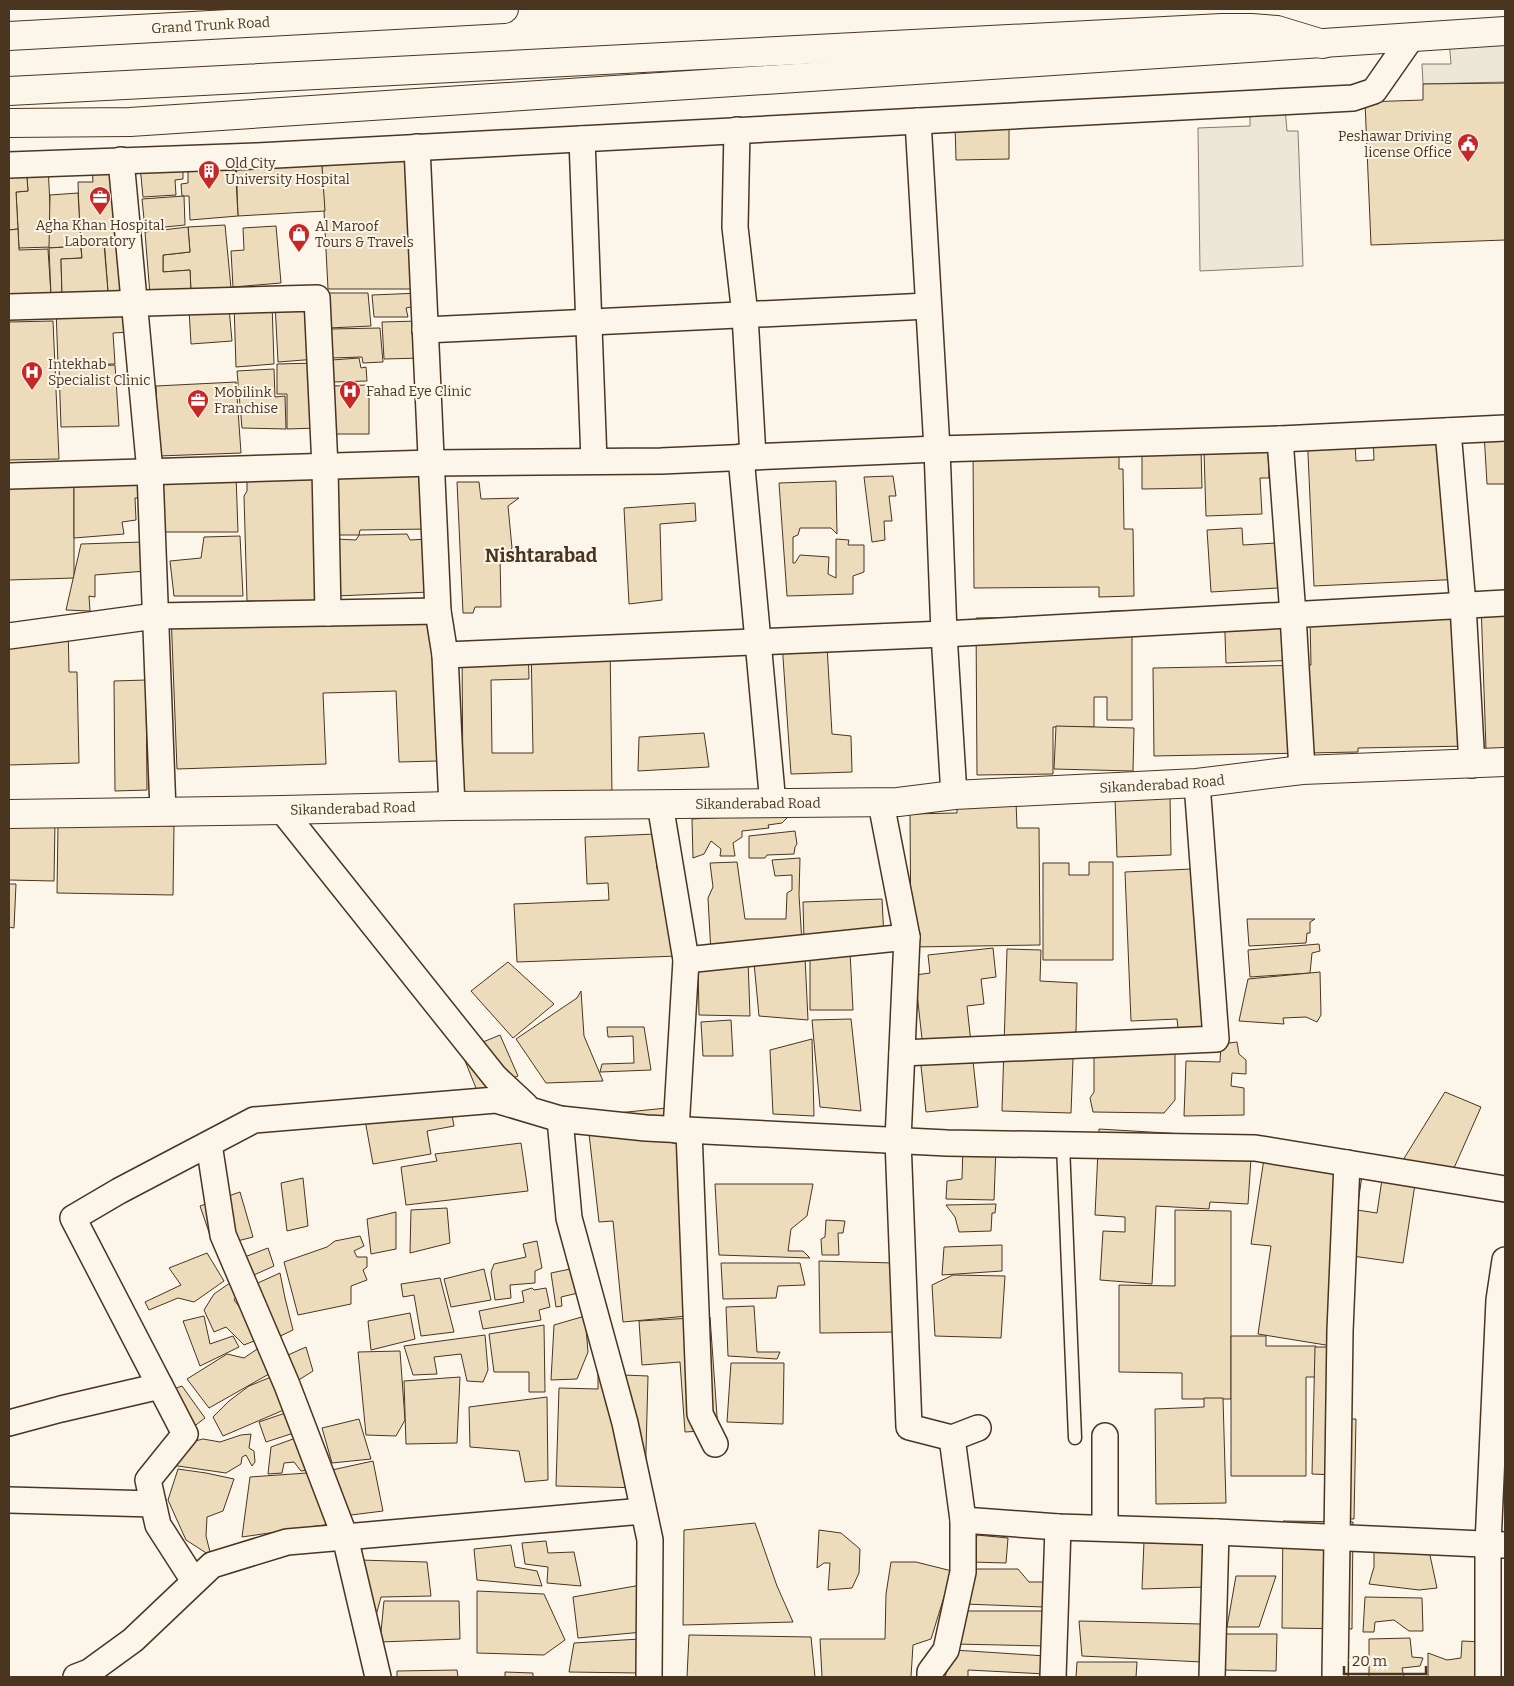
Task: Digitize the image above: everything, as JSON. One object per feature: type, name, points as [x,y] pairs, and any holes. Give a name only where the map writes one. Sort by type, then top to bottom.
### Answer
[{"type":"main road","name":"Grand Trunk Road","points":[[9,36],[504,9]]},
{"type":"main road","points":[[9,91],[1222,28],[1277,30],[1323,44]]},
{"type":"main road","points":[[9,123],[130,122],[1505,31]]},
{"type":"main road","name":"Sikanderabad Road","points":[[9,814],[452,806],[881,803],[954,795],[1197,783],[1302,770],[1472,765],[1505,762]]},
{"type":"street","points":[[9,165],[257,156],[1353,98],[1374,91],[1411,38]]},
{"type":"street","points":[[918,121],[954,795]]},
{"type":"street","points":[[737,130],[735,227],[745,315],[747,457],[758,641],[773,804]]},
{"type":"street","points":[[582,139],[594,461]]},
{"type":"street","points":[[417,147],[438,611],[445,655],[452,806]]},
{"type":"street","points":[[121,160],[150,472],[163,811]]},
{"type":"street","points":[[9,307],[317,298],[325,467],[328,613]]},
{"type":"street","points":[[425,330],[928,306]]},
{"type":"street","points":[[9,476],[431,463],[662,461],[937,449],[1280,439],[1505,428]]},
{"type":"street","points":[[1448,431],[1463,605],[1472,765]]},
{"type":"street","points":[[1280,439],[1302,770]]},
{"type":"street","points":[[445,655],[944,634],[1505,603]]},
{"type":"street","points":[[9,636],[155,616],[438,611]]},
{"type":"street","points":[[902,1053],[1216,1039],[1197,783]]},
{"type":"street","points":[[881,803],[907,937],[898,1140],[909,1427],[952,1438],[978,1428]]},
{"type":"street","points":[[660,804],[686,960],[683,1130],[700,1414],[715,1444]]},
{"type":"street","points":[[282,810],[495,1077],[529,1109]]},
{"type":"street","points":[[686,960],[907,937]]},
{"type":"street","points":[[194,1581],[158,1525],[148,1480],[184,1434],[73,1218],[119,1191],[254,1120],[496,1100],[560,1119],[646,1128],[898,1140],[1256,1148],[1505,1189]]},
{"type":"street","points":[[560,1119],[569,1218],[625,1423],[650,1540],[649,1677]]},
{"type":"street","points":[[209,1144],[223,1235],[287,1385],[345,1537],[378,1677]]},
{"type":"street","points":[[1335,1677],[1340,1331],[1347,1163]]},
{"type":"street","points":[[1488,1677],[1497,1544],[1499,1300],[1505,1260]]},
{"type":"street","points":[[9,1424],[160,1386]]},
{"type":"street","points":[[1105,1436],[1105,1528]]},
{"type":"street","points":[[930,1677],[930,1672],[946,1650],[963,1572],[963,1520],[952,1438]]},
{"type":"street","points":[[9,1500],[153,1504]]},
{"type":"street","points":[[76,1677],[89,1672],[133,1640],[212,1565],[287,1542],[644,1511]]},
{"type":"street","points":[[963,1520],[1058,1526],[1497,1544]]},
{"type":"street","points":[[1053,1677],[1058,1526]]},
{"type":"street","points":[[1212,1677],[1216,1532]]},
{"type":"lane","points":[[1063,1145],[1075,1438]]},
{"type":"shaded area","points":[[1505,36],[1505,82],[1423,84],[1422,64],[1451,64],[1449,40]]},
{"type":"shaded area","points":[[1285,108],[1287,131],[1298,131],[1303,266],[1200,271],[1198,128],[1250,126],[1250,110]]},
{"type":"building","points":[[1505,83],[1505,240],[1371,245],[1365,102],[1423,100],[1423,84]]},
{"type":"building","points":[[1009,121],[1009,159],[956,160],[955,123]]},
{"type":"building","points":[[321,152],[412,152],[423,289],[328,289]]},
{"type":"building","points":[[321,152],[325,211],[238,216],[236,160]]},
{"type":"building","name":"Old City University Hospital","points":[[235,162],[238,216],[190,220],[189,196],[182,196],[181,184],[188,183],[188,164]]},
{"type":"building","points":[[183,163],[183,179],[175,180],[176,195],[143,197],[140,166]]},
{"type":"building","points":[[48,165],[52,247],[19,248],[16,192],[28,191],[26,166]]},
{"type":"building","points":[[26,166],[28,191],[16,192],[18,229],[9,230],[9,167]]},
{"type":"building","name":"Agha Khan Hospital Laboratory","points":[[117,167],[126,289],[108,292],[104,239],[80,240],[78,182],[93,182],[92,168]]},
{"type":"building","points":[[78,193],[81,246],[49,248],[50,195]]},
{"type":"building","points":[[184,196],[185,225],[145,229],[142,199]]},
{"type":"building","points":[[225,225],[231,288],[191,292],[190,270],[163,272],[163,255],[190,252],[188,227]]},
{"type":"building","points":[[276,226],[281,283],[233,287],[231,251],[244,250],[243,228]]},
{"type":"building","points":[[188,227],[190,252],[163,255],[163,272],[190,270],[191,292],[150,295],[145,232]]},
{"type":"building","points":[[18,229],[19,250],[48,249],[51,295],[9,296],[9,230]]},
{"type":"building","points":[[104,244],[108,292],[62,295],[61,259],[82,258],[81,246]]},
{"type":"building","points":[[81,246],[82,258],[61,259],[62,295],[51,295],[49,248]]},
{"type":"building","points":[[328,293],[368,293],[371,326],[329,328]]},
{"type":"building","points":[[420,293],[420,305],[406,308],[408,317],[374,317],[372,295]]},
{"type":"building","points":[[313,301],[317,359],[278,362],[275,303]]},
{"type":"building","points":[[272,303],[274,364],[236,367],[234,304]]},
{"type":"building","points":[[130,306],[132,332],[113,333],[115,364],[58,365],[56,309]]},
{"type":"building","points":[[229,308],[232,341],[191,344],[189,309]]},
{"type":"building","name":"Intekhab Specialist Clinic","points":[[53,321],[59,459],[9,460],[9,322]]},
{"type":"building","points":[[419,321],[422,358],[384,359],[382,322]]},
{"type":"building","points":[[380,328],[383,362],[363,363],[362,357],[331,358],[329,329]]},
{"type":"building","points":[[359,358],[361,368],[366,367],[367,381],[332,382],[332,360]]},
{"type":"building","points":[[317,363],[318,428],[287,429],[287,394],[277,394],[277,364]]},
{"type":"building","points":[[115,365],[119,426],[61,427],[59,367]]},
{"type":"building","points":[[274,369],[275,397],[285,396],[286,429],[242,428],[237,371]]},
{"type":"building","name":"Mobilink Franchise","points":[[236,382],[241,453],[158,456],[156,386]]},
{"type":"building","name":"Fahad Eye Clinic","points":[[369,385],[369,434],[332,434],[332,386]]},
{"type":"building","points":[[1307,432],[1355,443],[1356,461],[1374,460],[1373,435],[1458,432],[1464,579],[1314,586]]},
{"type":"building","points":[[1505,432],[1505,484],[1487,484],[1484,433]]},
{"type":"building","points":[[1201,449],[1202,488],[1142,489],[1142,450]]},
{"type":"building","points":[[1268,449],[1269,478],[1260,478],[1262,514],[1206,516],[1204,451]]},
{"type":"building","points":[[1119,450],[1119,469],[1123,469],[1124,529],[1133,529],[1134,596],[1099,597],[1099,587],[974,588],[973,452]]},
{"type":"building","points":[[74,463],[74,578],[9,580],[9,466]]},
{"type":"building","points":[[426,466],[427,529],[360,530],[359,535],[335,535],[336,477]]},
{"type":"building","points":[[320,470],[318,602],[247,601],[244,496],[247,491],[247,475]]},
{"type":"building","points":[[236,474],[238,532],[165,532],[163,476]]},
{"type":"building","points":[[143,476],[145,498],[135,498],[136,520],[122,522],[124,534],[74,538],[74,477]]},
{"type":"building","points":[[893,476],[896,496],[889,496],[892,521],[884,521],[885,540],[872,542],[864,477]]},
{"type":"building","points":[[836,481],[837,534],[831,528],[800,528],[798,535],[793,537],[793,563],[795,563],[800,555],[829,557],[828,574],[836,578],[836,539],[849,540],[848,545],[864,545],[864,572],[853,576],[853,594],[787,596],[779,483]]},
{"type":"building","points":[[457,482],[479,482],[481,499],[519,498],[508,506],[512,548],[505,556],[500,557],[501,607],[475,607],[473,613],[463,613]]},
{"type":"building","points":[[695,503],[696,521],[660,524],[662,600],[629,604],[624,508]]},
{"type":"building","points":[[1242,528],[1243,545],[1276,543],[1294,587],[1211,592],[1207,530]]},
{"type":"building","points":[[407,534],[410,540],[428,539],[430,592],[336,596],[336,539],[356,540],[359,535]]},
{"type":"building","points":[[240,536],[243,596],[174,596],[170,561],[201,558],[204,537]]},
{"type":"building","points":[[143,542],[146,571],[95,575],[95,597],[89,596],[90,611],[66,610],[81,544]]},
{"type":"building","points":[[1468,598],[1471,746],[1358,748],[1358,752],[1154,756],[1153,668],[1311,665],[1310,620]]},
{"type":"building","points":[[1505,602],[1505,749],[1486,749],[1481,603]]},
{"type":"building","points":[[1297,604],[1299,660],[1226,663],[1224,606]]},
{"type":"building","points":[[431,610],[437,761],[399,762],[396,691],[323,693],[326,764],[177,769],[171,613]]},
{"type":"building","points":[[1110,611],[1132,611],[1132,720],[1107,720],[1107,697],[1094,697],[1094,727],[1053,727],[1053,774],[977,775],[976,618],[1082,617],[1111,634]]},
{"type":"building","points":[[68,622],[69,672],[77,672],[79,763],[9,765],[9,623]]},
{"type":"building","points":[[781,628],[826,628],[832,734],[851,736],[852,772],[791,774]]},
{"type":"building","points":[[610,641],[612,796],[463,798],[462,645],[528,644],[529,679],[491,680],[492,753],[533,753],[531,642]]},
{"type":"building","points":[[146,680],[147,790],[115,791],[114,681]]},
{"type":"building","points":[[1056,726],[1134,728],[1133,771],[1054,769]]},
{"type":"building","points":[[704,733],[709,767],[638,771],[639,737]]},
{"type":"building","points":[[1170,796],[1171,855],[1117,857],[1115,797]]},
{"type":"building","points":[[1016,801],[1017,828],[1039,828],[1040,945],[911,947],[910,814],[957,813],[957,802]]},
{"type":"building","points":[[788,814],[789,816],[782,823],[768,825],[769,828],[742,831],[742,837],[733,843],[735,856],[720,856],[721,849],[711,841],[704,854],[693,858],[692,819]]},
{"type":"building","points":[[9,822],[55,822],[54,881],[9,880]]},
{"type":"building","points":[[58,824],[174,826],[173,895],[57,893]]},
{"type":"building","points":[[795,831],[797,844],[794,854],[749,858],[749,836]]},
{"type":"building","points":[[655,834],[657,869],[674,868],[678,956],[517,962],[514,904],[609,900],[608,883],[587,884],[585,837]]},
{"type":"building","points":[[800,858],[799,895],[802,943],[711,953],[708,898],[713,887],[710,863],[737,862],[745,919],[786,919],[787,893],[792,890],[792,875],[775,876],[772,860]]},
{"type":"building","points":[[1089,862],[1113,862],[1113,960],[1043,960],[1043,863],[1069,863],[1069,875],[1089,875]]},
{"type":"building","points":[[1214,868],[1221,1027],[1178,1028],[1177,1019],[1131,1021],[1125,872]]},
{"type":"building","points":[[9,884],[16,884],[14,928],[9,927]]},
{"type":"building","points":[[882,899],[884,938],[804,941],[803,902]]},
{"type":"building","points":[[1247,919],[1315,919],[1310,922],[1310,933],[1307,933],[1306,943],[1249,946]]},
{"type":"building","points":[[1319,944],[1320,951],[1312,953],[1310,973],[1250,977],[1248,950]]},
{"type":"building","points":[[993,948],[996,977],[981,979],[984,1004],[967,1006],[978,1107],[926,1112],[920,1057],[924,1057],[915,975],[930,973],[928,955]]},
{"type":"building","points":[[1007,949],[1041,950],[1040,981],[1077,983],[1071,1113],[1002,1111]]},
{"type":"building","points":[[850,952],[853,1010],[810,1010],[810,955]]},
{"type":"building","points":[[805,957],[808,1020],[759,1016],[754,963]]},
{"type":"building","points":[[748,960],[750,1016],[699,1015],[698,966]]},
{"type":"building","points":[[508,962],[554,1004],[513,1038],[471,991]]},
{"type":"building","points":[[1320,972],[1321,1015],[1317,1022],[1306,1017],[1283,1018],[1284,1024],[1239,1021],[1248,979]]},
{"type":"building","points":[[581,991],[584,1036],[603,1081],[546,1083],[516,1039],[577,998]]},
{"type":"building","points":[[851,1019],[861,1111],[820,1107],[812,1020]]},
{"type":"building","points":[[731,1020],[733,1056],[703,1056],[701,1022]]},
{"type":"building","points":[[607,1027],[644,1027],[651,1070],[600,1072],[602,1064],[634,1063],[633,1036],[608,1037]]},
{"type":"building","points":[[500,1035],[518,1076],[478,1093],[461,1051]]},
{"type":"building","points":[[1094,1035],[1175,1043],[1175,1100],[1164,1113],[1093,1112],[1090,1098],[1094,1092]]},
{"type":"building","points":[[812,1039],[814,1116],[773,1114],[770,1050]]},
{"type":"building","points":[[1237,1042],[1239,1054],[1246,1060],[1246,1074],[1232,1073],[1231,1086],[1244,1088],[1244,1115],[1184,1116],[1186,1061],[1220,1062],[1221,1044]]},
{"type":"building","points":[[1445,1092],[1481,1107],[1454,1168],[1403,1160]]},
{"type":"building","points":[[448,1094],[454,1126],[427,1131],[431,1154],[373,1164],[363,1109]]},
{"type":"building","points":[[687,1106],[709,1314],[623,1322],[613,1221],[599,1222],[587,1116]]},
{"type":"building","points":[[1099,1129],[1217,1136],[1252,1143],[1248,1204],[1210,1202],[1209,1209],[1156,1206],[1152,1284],[1100,1280],[1103,1231],[1125,1232],[1125,1217],[1095,1215]]},
{"type":"building","points":[[1267,1139],[1364,1162],[1357,1210],[1377,1213],[1384,1166],[1417,1171],[1403,1263],[1352,1256],[1338,1347],[1258,1334],[1271,1246],[1251,1244]]},
{"type":"building","points":[[521,1143],[528,1191],[406,1205],[401,1167],[437,1161],[435,1154]]},
{"type":"building","points":[[963,1146],[996,1147],[994,1200],[946,1199],[947,1181],[962,1179]]},
{"type":"building","points":[[303,1178],[308,1226],[287,1231],[281,1183]]},
{"type":"building","points":[[715,1184],[813,1184],[807,1216],[791,1229],[788,1251],[803,1251],[810,1258],[719,1255]]},
{"type":"building","points":[[240,1192],[253,1237],[214,1247],[200,1206]]},
{"type":"building","points":[[996,1204],[995,1213],[992,1213],[991,1231],[959,1232],[955,1217],[946,1205]]},
{"type":"building","points":[[447,1208],[450,1243],[410,1253],[411,1210]]},
{"type":"building","points":[[1175,1210],[1231,1211],[1231,1399],[1182,1399],[1182,1373],[1119,1372],[1119,1285],[1175,1286]]},
{"type":"building","points":[[396,1212],[396,1249],[371,1254],[367,1219]]},
{"type":"building","points":[[826,1220],[845,1221],[843,1233],[838,1233],[839,1255],[822,1255],[821,1239],[825,1237]]},
{"type":"building","points":[[360,1236],[364,1246],[354,1251],[357,1257],[367,1257],[367,1267],[363,1270],[367,1280],[351,1286],[351,1304],[298,1315],[284,1262],[327,1247],[335,1241]]},
{"type":"building","points":[[537,1241],[542,1268],[535,1271],[535,1283],[510,1285],[511,1298],[495,1300],[491,1272],[494,1264],[526,1257],[523,1244]]},
{"type":"building","points":[[1002,1245],[1002,1271],[942,1275],[944,1247]]},
{"type":"building","points":[[268,1248],[274,1266],[236,1283],[229,1263]]},
{"type":"building","points":[[207,1253],[224,1281],[194,1302],[178,1298],[149,1310],[145,1302],[181,1285],[169,1268]]},
{"type":"building","points":[[819,1261],[894,1263],[898,1332],[820,1333]]},
{"type":"building","points":[[721,1263],[800,1263],[805,1285],[778,1286],[776,1298],[723,1299]]},
{"type":"building","points":[[575,1268],[578,1293],[561,1297],[562,1306],[556,1307],[551,1273]]},
{"type":"building","points":[[484,1269],[491,1300],[451,1307],[444,1279]]},
{"type":"building","points":[[280,1273],[293,1330],[274,1339],[249,1287]]},
{"type":"building","points":[[953,1275],[1005,1276],[1001,1338],[935,1336],[932,1285]]},
{"type":"building","points":[[440,1278],[454,1332],[421,1336],[414,1295],[403,1297],[401,1284]]},
{"type":"building","points":[[230,1283],[237,1295],[234,1300],[249,1319],[259,1339],[244,1345],[226,1327],[214,1332],[204,1310],[214,1294]]},
{"type":"building","points":[[532,1288],[534,1290],[546,1288],[550,1307],[539,1310],[541,1320],[483,1329],[479,1311],[524,1302],[522,1291]]},
{"type":"building","points":[[754,1306],[757,1352],[780,1352],[777,1359],[728,1356],[726,1307]]},
{"type":"building","points":[[410,1313],[415,1339],[371,1350],[368,1321]]},
{"type":"building","points":[[204,1316],[210,1344],[233,1336],[239,1347],[200,1366],[183,1321]]},
{"type":"building","points":[[585,1316],[588,1352],[577,1379],[551,1380],[554,1325]]},
{"type":"building","points":[[710,1317],[718,1430],[685,1432],[680,1362],[642,1365],[639,1321]]},
{"type":"building","points":[[544,1325],[545,1392],[529,1392],[529,1372],[494,1372],[489,1334]]},
{"type":"building","points":[[485,1335],[488,1370],[483,1382],[467,1381],[461,1354],[434,1357],[437,1374],[413,1375],[404,1346]]},
{"type":"building","points":[[1231,1336],[1266,1336],[1266,1346],[1316,1346],[1316,1377],[1306,1377],[1306,1476],[1231,1476]]},
{"type":"building","points":[[263,1345],[276,1370],[209,1408],[187,1379],[227,1354],[244,1358]]},
{"type":"building","points":[[306,1347],[313,1371],[297,1381],[288,1355]]},
{"type":"building","points":[[1315,1347],[1342,1347],[1340,1419],[1356,1419],[1354,1519],[1335,1518],[1336,1475],[1312,1474]]},
{"type":"building","points":[[400,1351],[405,1420],[396,1436],[366,1435],[358,1352]]},
{"type":"building","points":[[731,1363],[784,1363],[783,1424],[727,1422]]},
{"type":"building","points":[[598,1374],[648,1376],[645,1488],[556,1486],[559,1388],[598,1389]]},
{"type":"building","points":[[276,1375],[293,1406],[223,1436],[213,1417],[229,1401],[249,1386]]},
{"type":"building","points":[[460,1377],[457,1443],[406,1444],[404,1381]]},
{"type":"building","points":[[182,1386],[205,1418],[188,1431],[168,1391]]},
{"type":"building","points":[[547,1397],[548,1480],[525,1482],[519,1451],[470,1447],[469,1407]]},
{"type":"building","points":[[1204,1398],[1223,1398],[1226,1503],[1156,1504],[1155,1409],[1204,1407]]},
{"type":"building","points":[[297,1409],[303,1430],[266,1442],[259,1422]]},
{"type":"building","points":[[359,1419],[371,1459],[332,1463],[322,1428]]},
{"type":"building","points":[[315,1431],[309,1470],[301,1471],[294,1462],[284,1463],[282,1473],[268,1474],[271,1447]]},
{"type":"building","points":[[251,1434],[249,1448],[254,1451],[255,1462],[252,1466],[246,1455],[242,1457],[241,1464],[226,1473],[171,1465],[186,1441],[203,1439],[220,1442],[241,1435]]},
{"type":"building","points":[[373,1461],[383,1511],[343,1516],[332,1470]]},
{"type":"building","points":[[178,1469],[234,1479],[223,1511],[207,1517],[206,1536],[211,1556],[186,1540],[168,1500]]},
{"type":"building","points":[[321,1472],[331,1524],[242,1537],[250,1477]]},
{"type":"building","points":[[1283,1521],[1353,1522],[1352,1629],[1282,1628]]},
{"type":"building","points":[[755,1523],[777,1586],[793,1622],[683,1625],[684,1530]]},
{"type":"building","points":[[819,1530],[841,1533],[860,1549],[859,1573],[852,1588],[828,1590],[830,1563],[824,1563],[817,1568]]},
{"type":"building","points":[[977,1535],[1008,1538],[1006,1563],[972,1562]]},
{"type":"building","points":[[1206,1539],[1206,1587],[1142,1589],[1144,1541]]},
{"type":"building","points":[[546,1541],[548,1553],[574,1552],[581,1586],[547,1583],[548,1567],[525,1564],[522,1543]]},
{"type":"building","points":[[511,1545],[515,1567],[537,1571],[542,1586],[477,1580],[474,1549]]},
{"type":"building","points":[[1428,1546],[1437,1588],[1419,1590],[1369,1584],[1374,1567],[1374,1548]]},
{"type":"building","points":[[359,1560],[427,1562],[431,1596],[381,1597],[374,1623]]},
{"type":"building","points":[[891,1562],[916,1562],[952,1571],[931,1639],[913,1645],[911,1677],[822,1677],[820,1639],[885,1639],[886,1594]]},
{"type":"building","points":[[972,1569],[1018,1569],[1029,1582],[1043,1582],[1044,1607],[964,1604]]},
{"type":"building","points":[[1236,1576],[1276,1576],[1259,1627],[1227,1627]]},
{"type":"building","points":[[641,1585],[643,1632],[578,1638],[573,1597]]},
{"type":"building","points":[[477,1591],[544,1594],[565,1640],[544,1655],[477,1653]]},
{"type":"building","points":[[1365,1597],[1422,1598],[1423,1631],[1409,1631],[1394,1620],[1375,1622],[1374,1632],[1363,1632]]},
{"type":"building","points":[[384,1601],[459,1601],[460,1639],[380,1642]]},
{"type":"building","points":[[964,1611],[1050,1611],[1047,1646],[955,1644]]},
{"type":"building","points":[[1079,1621],[1201,1624],[1202,1662],[1082,1656]]},
{"type":"building","points":[[1224,1634],[1277,1634],[1276,1671],[1222,1670]]},
{"type":"building","points":[[689,1635],[811,1637],[815,1677],[687,1677]]},
{"type":"building","points":[[1410,1638],[1412,1657],[1423,1658],[1420,1666],[1402,1668],[1404,1677],[1369,1677],[1369,1639]]},
{"type":"building","points":[[640,1639],[639,1673],[569,1672],[574,1643]]},
{"type":"building","points":[[1462,1641],[1483,1642],[1480,1677],[1428,1677],[1428,1653],[1447,1660],[1461,1658]]},
{"type":"building","points":[[954,1650],[1046,1656],[1046,1674],[968,1670],[968,1677],[945,1677]]},
{"type":"building","points":[[1077,1662],[1137,1662],[1136,1677],[1076,1677]]},
{"type":"building","points":[[457,1670],[458,1677],[397,1677],[397,1671]]},
{"type":"building","points":[[505,1672],[533,1673],[533,1677],[505,1677]]},
{"type":"place","name":"Peshawar Driving license Office","points":[[1468,163]]},
{"type":"place","name":"Old City University Hospital","points":[[209,190]]},
{"type":"place","name":"Agha Khan Hospital Laboratory","points":[[100,216]]},
{"type":"place","name":"Al Maroof Tours & Travels","points":[[299,253]]},
{"type":"place","name":"Intekhab Specialist Clinic","points":[[32,391]]},
{"type":"place","name":"Fahad Eye Clinic","points":[[350,410]]},
{"type":"place","name":"Mobilink Franchise","points":[[198,419]]},
{"type":"district","name":"Nishtarabad","points":[[541,555]]}]
